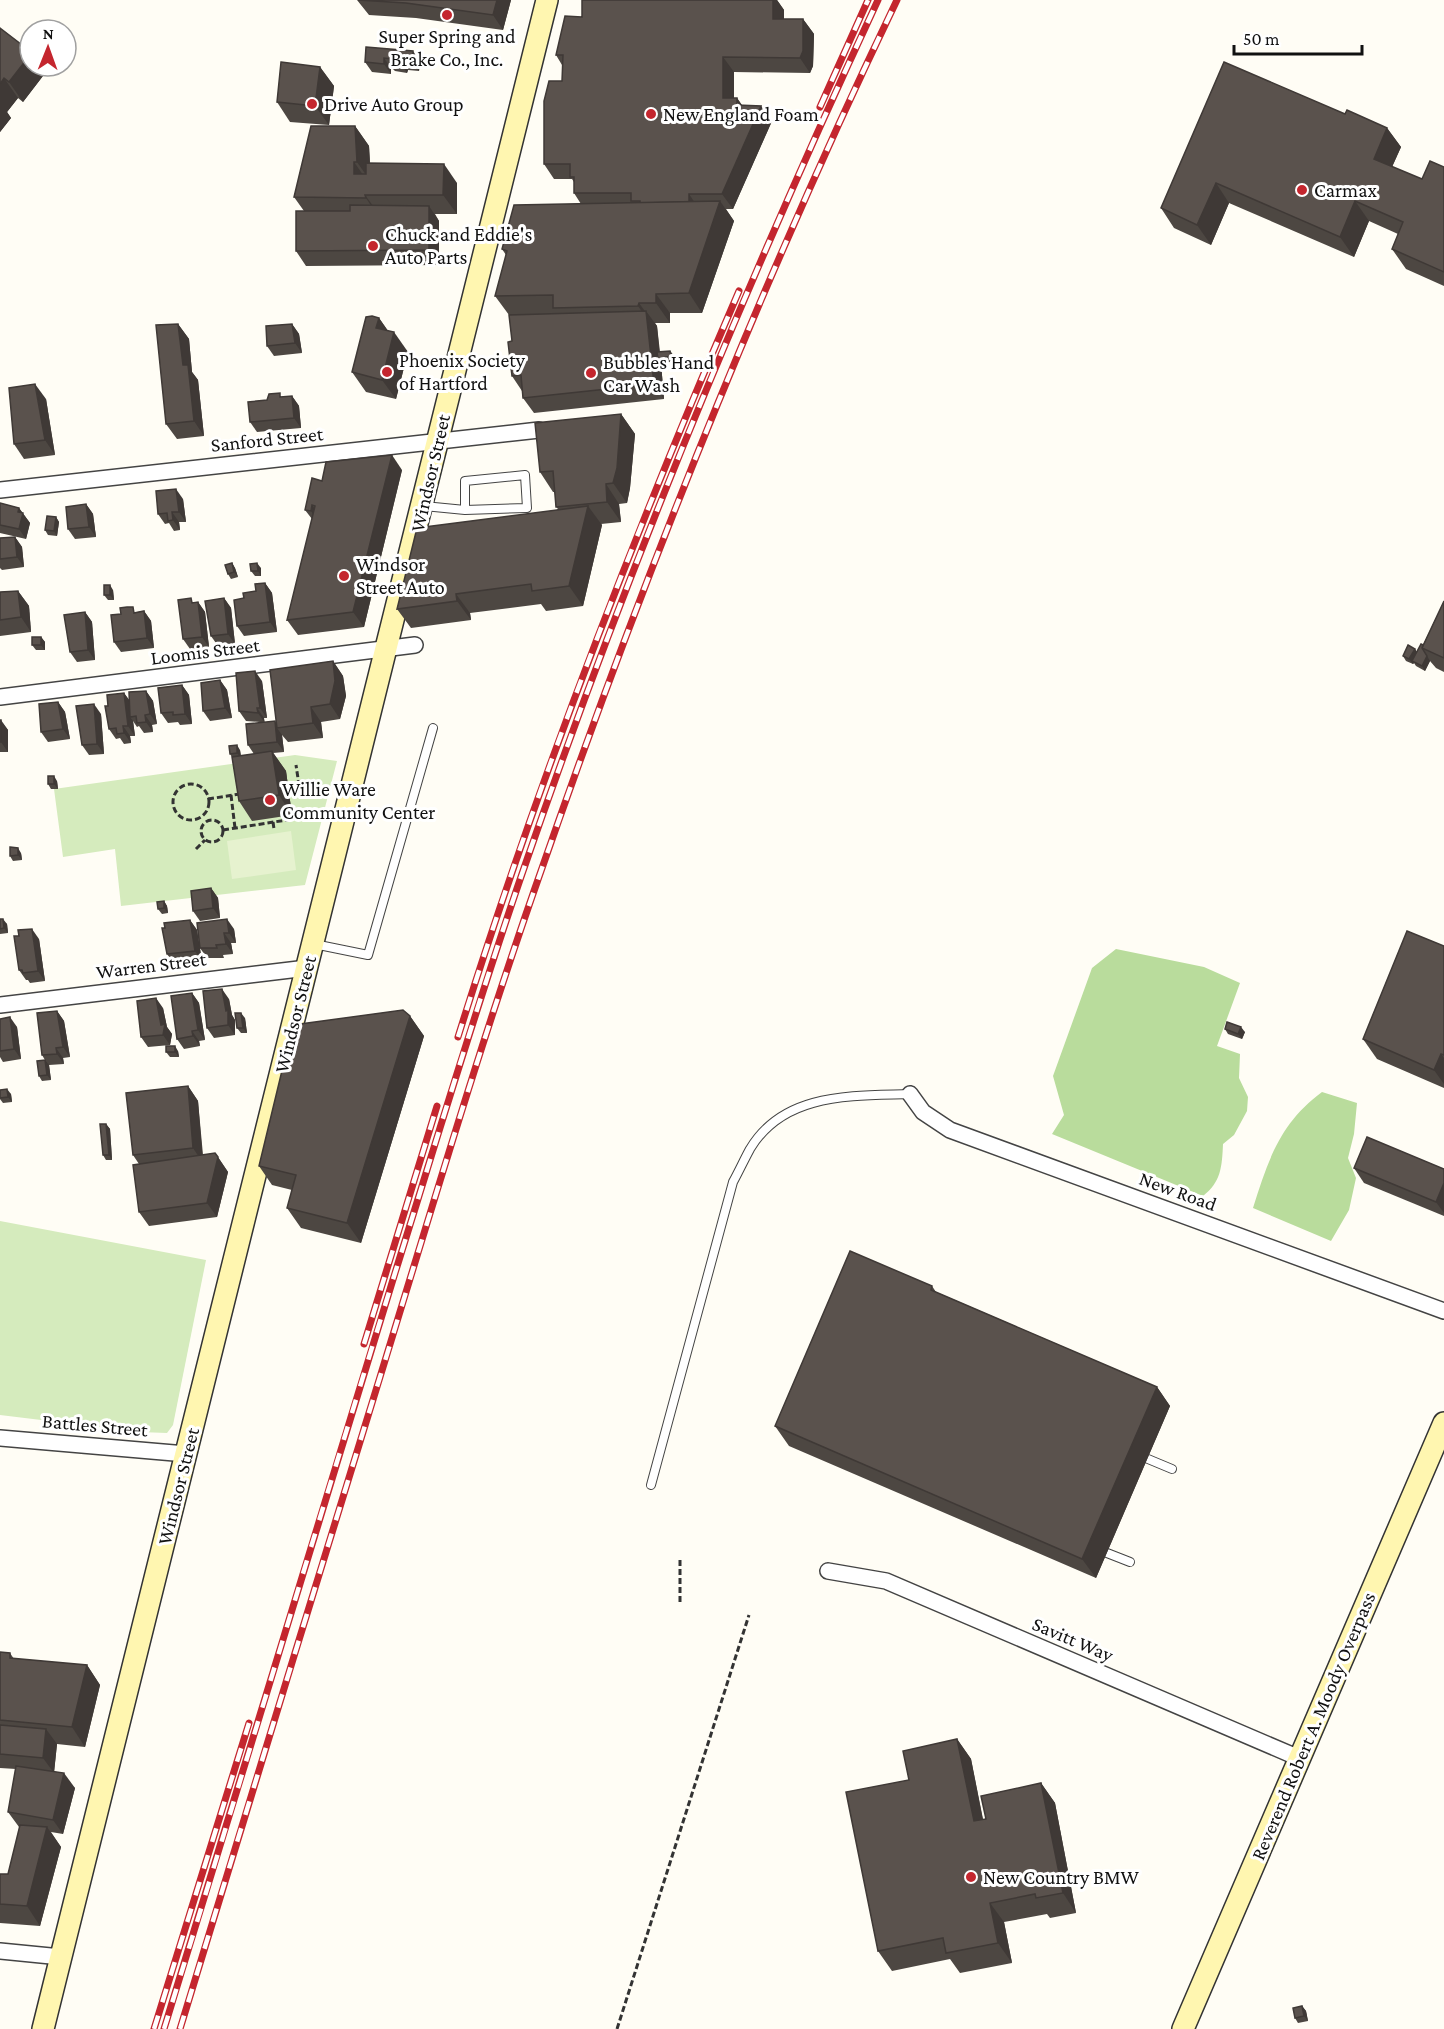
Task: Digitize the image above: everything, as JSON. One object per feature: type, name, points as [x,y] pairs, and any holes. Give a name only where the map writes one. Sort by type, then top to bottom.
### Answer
[{"type":"main road","name":"Windsor Street","points":[[43,2029],[547,0]]},
{"type":"main road","name":"Reverend Robert A. Moody Overpass","points":[[1183,2029],[1444,1423]]},
{"type":"street","name":"Sanford Street","points":[[0,490],[539,430]]},
{"type":"street","name":"Loomis Street","points":[[0,697],[416,645]]},
{"type":"street","name":"Warren Street","points":[[0,1005],[306,968]]},
{"type":"street","name":"New Road","points":[[910,1094],[923,1112],[950,1130],[1444,1311]]},
{"type":"street","name":"Battles Street","points":[[0,1438],[186,1454]]},
{"type":"street","name":"Savitt Way","points":[[828,1571],[886,1581],[1299,1758]]},
{"type":"street","points":[[0,1951],[61,1957]]},
{"type":"lane","points":[[423,506],[465,510],[527,508],[525,474],[465,481],[465,510]]},
{"type":"lane","points":[[312,944],[368,955],[433,728]]},
{"type":"lane","points":[[651,1485],[733,1182],[751,1147],[778,1118],[809,1102],[910,1094]]},
{"type":"lane","points":[[1148,1459],[1172,1469]]},
{"type":"lane","points":[[1107,1553],[1131,1562]]},
{"type":"path","points":[[289,786],[299,785],[296,765]]},
{"type":"path","points":[[195,785],[205,791],[208,799],[208,807],[201,817],[189,820],[179,815],[173,805],[175,793],[184,786],[195,785]]},
{"type":"path","points":[[208,799],[248,792]]},
{"type":"path","points":[[231,795],[236,828]]},
{"type":"path","points":[[223,830],[327,814]]},
{"type":"path","points":[[201,817],[205,822]]},
{"type":"path","points":[[205,822],[217,821],[223,830],[222,837],[216,841],[205,840]]},
{"type":"path","points":[[205,822],[201,830],[205,840]]},
{"type":"path","points":[[273,822],[274,829]]},
{"type":"path","points":[[196,849],[205,840]]},
{"type":"path","points":[[680,1557],[680,1602]]},
{"type":"path","points":[[617,2029],[749,1615]]},
{"type":"green space","points":[[295,755],[337,761],[305,885],[121,906],[115,849],[63,857],[54,789]]},
{"type":"green space","points":[[291,831],[296,870],[232,879],[227,841]]},
{"type":"green space","points":[[1116,949],[1204,967],[1240,983],[1217,1046],[1240,1054],[1239,1078],[1248,1097],[1247,1111],[1234,1135],[1223,1144],[1217,1179],[1203,1196],[1052,1134],[1064,1115],[1053,1076],[1092,968]]},
{"type":"green space","points":[[1322,1092],[1357,1103],[1354,1134],[1348,1158],[1356,1178],[1349,1210],[1331,1241],[1253,1208],[1277,1144],[1296,1116]]},
{"type":"green space","points":[[0,1221],[206,1260],[173,1425],[167,1433],[140,1432],[0,1415]]},
{"type":"building","points":[[358,0],[497,0],[493,15],[406,3]]},
{"type":"building","name":"New England Foam","points":[[582,0],[773,0],[773,19],[803,19],[803,51],[800,58],[723,57],[723,98],[737,98],[737,105],[761,106],[722,194],[689,194],[689,202],[640,203],[640,201],[631,201],[631,193],[574,193],[574,177],[570,177],[570,164],[544,164],[544,101],[549,81],[562,81],[563,55],[556,55],[565,16],[582,17]]},
{"type":"building","points":[[0,28],[18,42],[18,70],[9,82],[4,78],[0,84]]},
{"type":"building","points":[[366,47],[413,51],[412,61],[384,58],[384,64],[365,62]]},
{"type":"building","points":[[281,62],[320,67],[315,106],[277,102]]},
{"type":"building","name":"Carmax","points":[[1224,62],[1345,114],[1347,110],[1387,128],[1374,159],[1422,179],[1430,161],[1444,167],[1444,272],[1392,249],[1403,222],[1355,201],[1340,237],[1216,183],[1197,225],[1161,208]]},
{"type":"building","points":[[392,63],[404,65],[404,68],[391,66]]},
{"type":"building","points":[[311,126],[355,126],[357,162],[354,162],[354,174],[366,174],[366,163],[444,164],[443,195],[365,195],[366,198],[294,197]]},
{"type":"building","points":[[720,201],[689,293],[656,294],[656,303],[639,303],[638,306],[553,308],[553,295],[495,296],[507,251],[502,249],[514,205]]},
{"type":"building","points":[[350,205],[429,206],[429,250],[296,251],[296,211],[350,211]]},
{"type":"building","name":"Bubbles Hand Car Wash","points":[[646,311],[654,384],[523,398],[521,375],[512,376],[508,342],[512,341],[509,315]]},
{"type":"building","points":[[366,317],[379,318],[376,328],[394,332],[382,380],[352,372]]},
{"type":"building","points":[[178,324],[183,365],[188,365],[194,421],[166,424],[156,325]]},
{"type":"building","points":[[292,324],[295,343],[267,346],[266,326]]},
{"type":"building","points":[[670,351],[671,356],[658,359],[657,352]]},
{"type":"building","points":[[35,384],[45,440],[14,444],[9,388]]},
{"type":"building","points":[[280,393],[280,397],[292,396],[294,418],[250,422],[248,402],[267,400],[269,394]]},
{"type":"building","points":[[621,414],[617,468],[613,483],[606,484],[607,502],[556,507],[553,471],[540,472],[535,423]]},
{"type":"building","name":"Windsor Street Auto","points":[[392,455],[353,612],[287,620],[315,506],[312,505],[311,511],[305,510],[312,478],[322,481],[326,462]]},
{"type":"building","points":[[176,489],[179,512],[172,512],[173,520],[168,521],[167,513],[158,514],[156,491]]},
{"type":"building","points":[[0,503],[19,508],[18,512],[23,513],[19,529],[0,525]]},
{"type":"building","points":[[86,504],[89,527],[68,529],[66,507]]},
{"type":"building","points":[[588,506],[569,586],[532,591],[531,584],[456,594],[457,601],[397,609],[417,528]]},
{"type":"building","points":[[47,516],[56,517],[54,531],[45,530]]},
{"type":"building","points":[[15,537],[17,557],[0,559],[0,538]]},
{"type":"building","points":[[232,563],[234,572],[228,574],[225,565]]},
{"type":"building","points":[[257,563],[258,571],[251,571],[250,564]]},
{"type":"building","points":[[265,583],[270,622],[237,626],[234,600],[244,598],[243,593],[256,591],[255,584]]},
{"type":"building","points":[[104,585],[110,585],[110,595],[104,595]]},
{"type":"building","points":[[18,591],[21,617],[0,620],[0,592]]},
{"type":"building","points":[[191,598],[192,603],[198,602],[202,637],[183,639],[178,600]]},
{"type":"building","points":[[224,598],[228,634],[211,636],[205,601]]},
{"type":"building","points":[[1444,601],[1444,658],[1422,648]]},
{"type":"building","points":[[133,607],[134,613],[144,611],[147,638],[114,642],[111,615],[121,614],[120,608]]},
{"type":"building","points":[[85,612],[88,650],[70,652],[64,615]]},
{"type":"building","points":[[32,637],[41,637],[41,645],[32,645]]},
{"type":"building","points":[[1421,644],[1427,656],[1422,666],[1412,661]]},
{"type":"building","points":[[1408,645],[1415,649],[1409,659],[1403,656]]},
{"type":"building","points":[[333,661],[335,681],[330,704],[311,707],[313,723],[277,728],[270,670]]},
{"type":"building","points":[[255,671],[260,708],[257,708],[258,713],[239,711],[236,673]]},
{"type":"building","points":[[220,680],[225,708],[203,711],[201,683]]},
{"type":"building","points":[[182,685],[185,714],[161,713],[158,688]]},
{"type":"building","points":[[146,691],[150,714],[145,715],[146,722],[137,723],[136,716],[130,717],[129,692]]},
{"type":"building","points":[[124,693],[128,726],[123,726],[124,733],[117,734],[116,728],[109,729],[105,706],[108,706],[107,695]]},
{"type":"building","points":[[58,702],[63,729],[41,732],[39,704]]},
{"type":"building","points":[[94,704],[97,744],[82,745],[76,706]]},
{"type":"building","points":[[275,721],[277,742],[248,745],[246,724]]},
{"type":"building","points":[[237,745],[237,753],[230,754],[229,746]]},
{"type":"building","points":[[272,751],[279,795],[239,801],[232,757]]},
{"type":"building","points":[[48,776],[54,776],[54,784],[48,784]]},
{"type":"building","points":[[10,847],[18,848],[18,855],[10,856]]},
{"type":"building","points":[[211,888],[213,908],[193,911],[191,891]]},
{"type":"building","points":[[164,901],[164,908],[158,909],[157,902]]},
{"type":"building","points":[[0,919],[3,919],[4,928],[0,929]]},
{"type":"building","points":[[227,919],[229,933],[224,933],[226,944],[216,945],[217,948],[200,948],[197,923]]},
{"type":"building","points":[[190,920],[195,951],[167,954],[162,928],[165,928],[164,923]]},
{"type":"building","points":[[32,929],[38,971],[23,973],[19,970],[14,936],[19,936],[18,930]]},
{"type":"building","points":[[1407,931],[1444,946],[1444,1055],[1441,1054],[1434,1070],[1363,1039]]},
{"type":"building","points":[[222,989],[226,1011],[228,1010],[228,1025],[207,1028],[203,991]]},
{"type":"building","points":[[192,993],[198,1030],[192,1031],[193,1036],[177,1039],[171,996]]},
{"type":"building","points":[[156,998],[161,1025],[165,1024],[163,1035],[141,1037],[137,1001]]},
{"type":"building","points":[[403,1010],[410,1016],[347,1223],[287,1208],[296,1175],[259,1166],[293,1025]]},
{"type":"building","points":[[57,1011],[63,1047],[56,1048],[57,1054],[42,1055],[37,1013]]},
{"type":"building","points":[[235,1013],[241,1013],[243,1028],[237,1028]]},
{"type":"building","points":[[10,1017],[14,1049],[0,1051],[0,1019]]},
{"type":"building","points":[[1227,1022],[1241,1027],[1238,1034],[1225,1029]]},
{"type":"building","points":[[166,1046],[175,1046],[175,1052],[166,1052]]},
{"type":"building","points":[[45,1060],[47,1075],[39,1076],[37,1061]]},
{"type":"building","points":[[188,1086],[193,1148],[133,1155],[126,1093]]},
{"type":"building","points":[[7,1089],[8,1097],[0,1098],[0,1090]]},
{"type":"building","points":[[100,1124],[106,1124],[109,1155],[103,1155]]},
{"type":"building","points":[[1367,1137],[1444,1169],[1444,1183],[1436,1202],[1354,1168]]},
{"type":"building","points":[[215,1153],[218,1157],[207,1203],[139,1212],[133,1165]]},
{"type":"building","points":[[850,1251],[932,1286],[931,1290],[1157,1387],[1082,1559],[775,1426]]},
{"type":"building","points":[[0,1652],[10,1653],[10,1658],[87,1665],[72,1727],[0,1720]]},
{"type":"building","points":[[0,1725],[46,1729],[43,1758],[0,1754]]},
{"type":"building","name":"New Country BMW","points":[[957,1739],[974,1821],[986,1819],[981,1796],[1041,1783],[1063,1893],[1036,1898],[1035,1894],[990,1903],[998,1943],[946,1953],[943,1938],[878,1951],[846,1792],[909,1780],[903,1751]]},
{"type":"building","points":[[16,1766],[64,1773],[53,1820],[8,1812]]},
{"type":"building","points":[[20,1825],[47,1827],[27,1906],[0,1904],[0,1874],[8,1874]]},
{"type":"building","points":[[1302,2006],[1304,2016],[1295,2018],[1293,2008]]},
{"type":"railway","points":[[820,107],[868,0]]},
{"type":"railway","points":[[164,2029],[473,1021],[562,760],[689,431],[781,214],[878,0]]},
{"type":"railway","points":[[180,2029],[458,1123],[498,997],[580,760],[663,540],[752,322],[798,214],[897,0]]},
{"type":"railway","points":[[458,1037],[520,848],[589,660],[662,475],[739,291]]},
{"type":"railway","points":[[364,1344],[437,1106]]},
{"type":"railway","points":[[154,2029],[249,1723]]},
{"type":"place","name":"Super Spring and Brake Co., Inc.","points":[[447,15]]},
{"type":"place","name":"Drive Auto Group","points":[[312,104]]},
{"type":"place","name":"New England Foam","points":[[651,114]]},
{"type":"place","name":"Carmax","points":[[1302,190]]},
{"type":"place","name":"Chuck and Eddie's Auto Parts","points":[[373,246]]},
{"type":"place","name":"Phoenix Society of Hartford","points":[[387,372]]},
{"type":"place","name":"Bubbles Hand Car Wash","points":[[591,373]]},
{"type":"place","name":"Windsor Street Auto","points":[[344,576]]},
{"type":"place","name":"Willie Ware Community Center","points":[[270,800]]},
{"type":"place","name":"New Country BMW","points":[[971,1877]]}]
